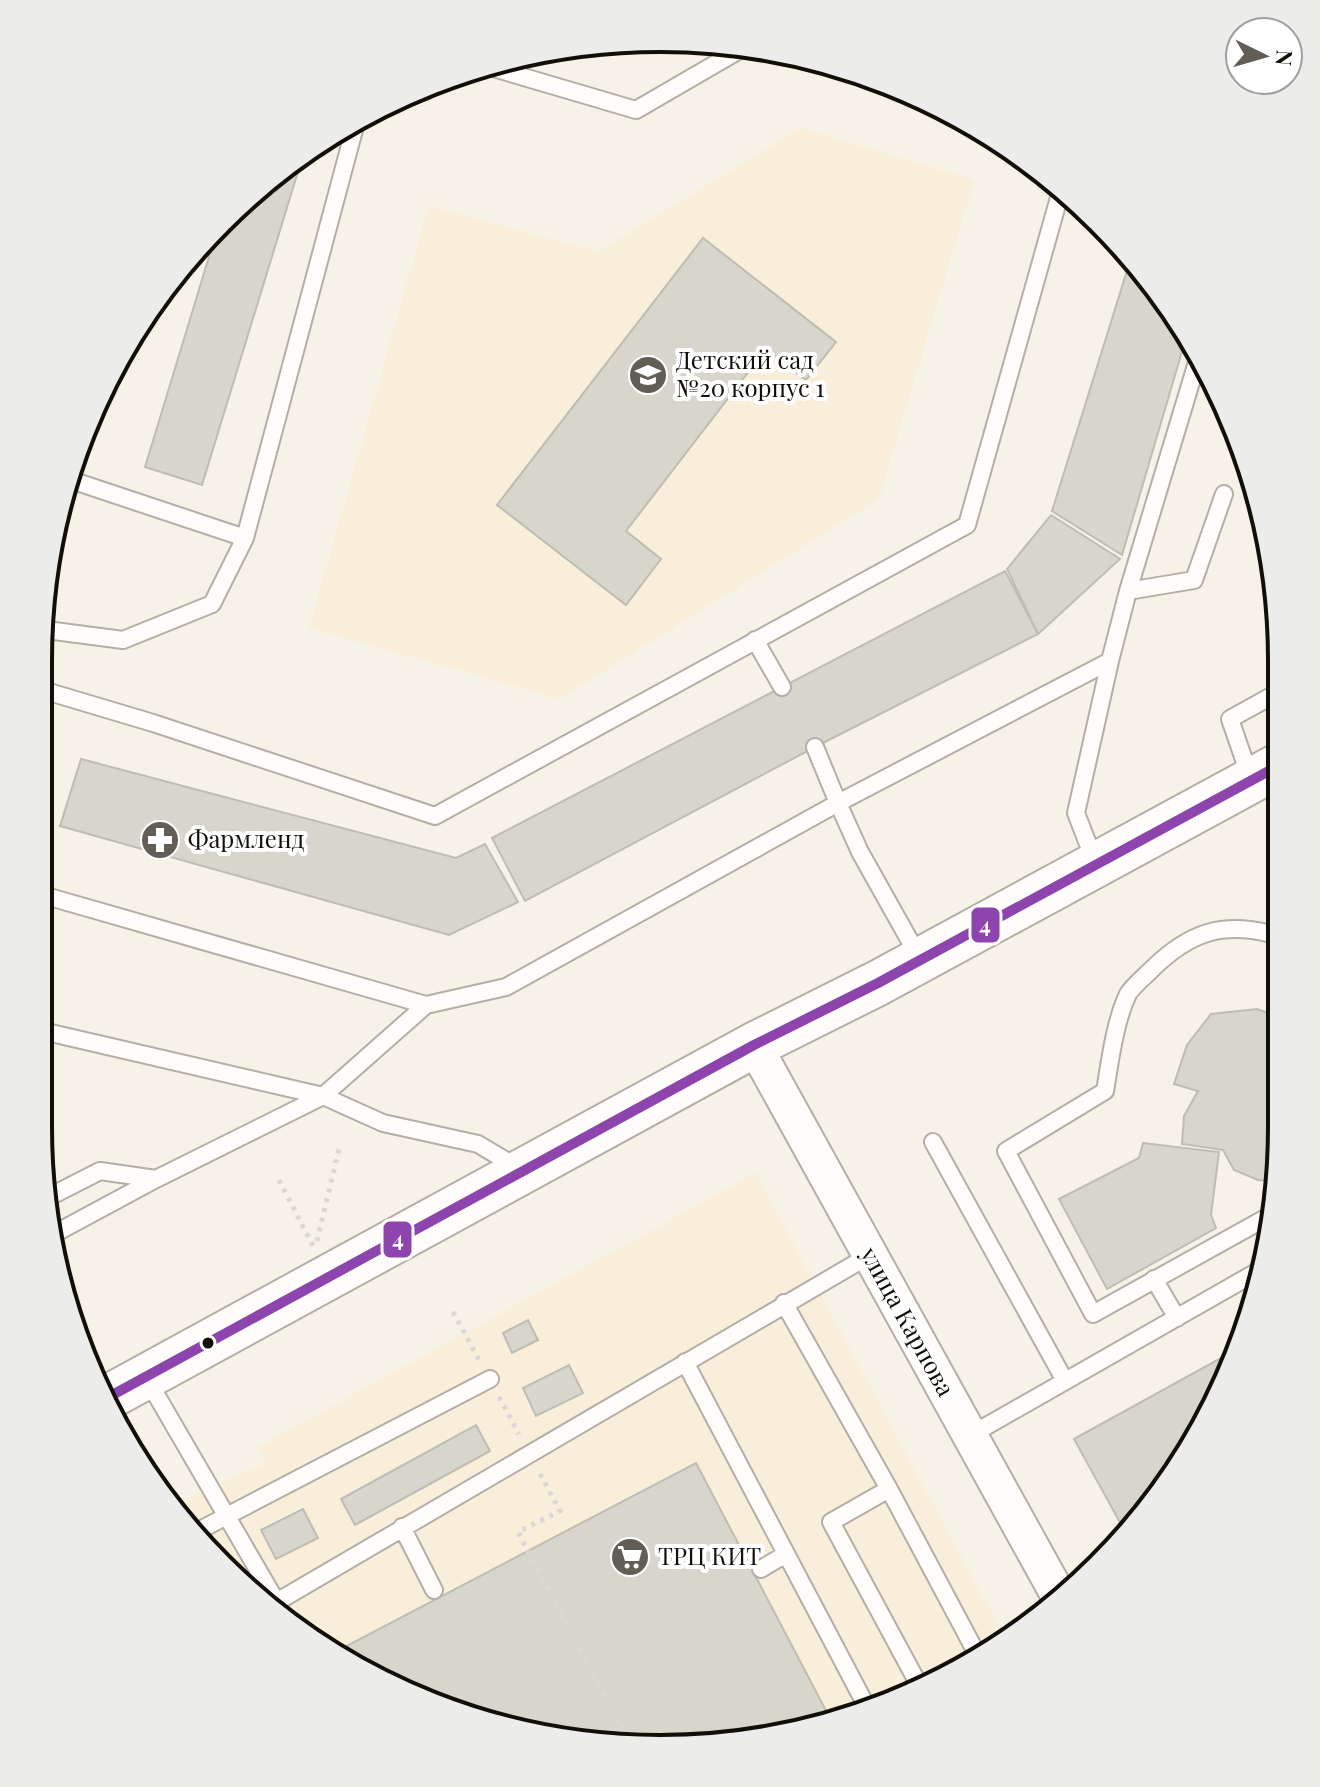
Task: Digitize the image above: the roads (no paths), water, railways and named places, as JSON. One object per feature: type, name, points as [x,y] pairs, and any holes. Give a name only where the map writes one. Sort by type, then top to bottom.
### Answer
[{"type":"main road","points":[[114,1394],[754,1045],[920,961],[1264,773]]},
{"type":"street","name":"улица Карпова","points":[[754,1045],[1055,1589]]},
{"type":"lane","points":[[512,71],[636,110],[729,56]]},
{"type":"lane","points":[[53,631],[123,640],[212,604],[245,538],[353,135]]},
{"type":"lane","points":[[52,693],[435,816],[967,525],[1058,201]]},
{"type":"lane","points":[[1096,863],[1076,813],[1128,591],[1195,371]]},
{"type":"lane","points":[[79,483],[245,538]]},
{"type":"lane","points":[[1128,591],[1194,580],[1224,494]]},
{"type":"lane","points":[[755,640],[782,687]]},
{"type":"lane","points":[[52,898],[426,1005],[506,987],[838,803],[1110,661]]},
{"type":"lane","points":[[1264,773],[1230,719],[1268,698]]},
{"type":"lane","points":[[815,747],[860,852],[920,961]]},
{"type":"lane","points":[[1260,1221],[1093,1314],[1006,1151],[1105,1091],[1113,1047],[1129,992],[1163,958],[1197,934],[1235,928],[1268,934]]},
{"type":"lane","points":[[61,1230],[323,1096],[426,1005]]},
{"type":"lane","points":[[52,1033],[323,1096],[383,1123],[478,1144],[525,1172]]},
{"type":"lane","points":[[933,1142],[1065,1381]]},
{"type":"lane","points":[[56,1194],[100,1171],[156,1179]]},
{"type":"lane","points":[[282,1602],[402,1527],[870,1255]]},
{"type":"lane","points":[[969,1436],[1249,1276]]},
{"type":"lane","points":[[1154,1279],[1177,1318]]},
{"type":"lane","points":[[784,1303],[974,1648]]},
{"type":"lane","points":[[685,1362],[863,1700]]},
{"type":"lane","points":[[146,1377],[227,1516],[264,1588]]},
{"type":"lane","points":[[203,1528],[490,1379]]},
{"type":"lane","points":[[889,1489],[831,1522],[915,1678]]},
{"type":"lane","points":[[402,1527],[434,1590]]},
{"type":"lane","points":[[761,1569],[786,1554]]},
{"type":"place","name":"Детский сад №20 корпус 1","points":[[648,375]]},
{"type":"place","name":"Фармленд","points":[[160,840]]},
{"type":"place","name":"ТРЦ КИТ","points":[[630,1557]]}]
